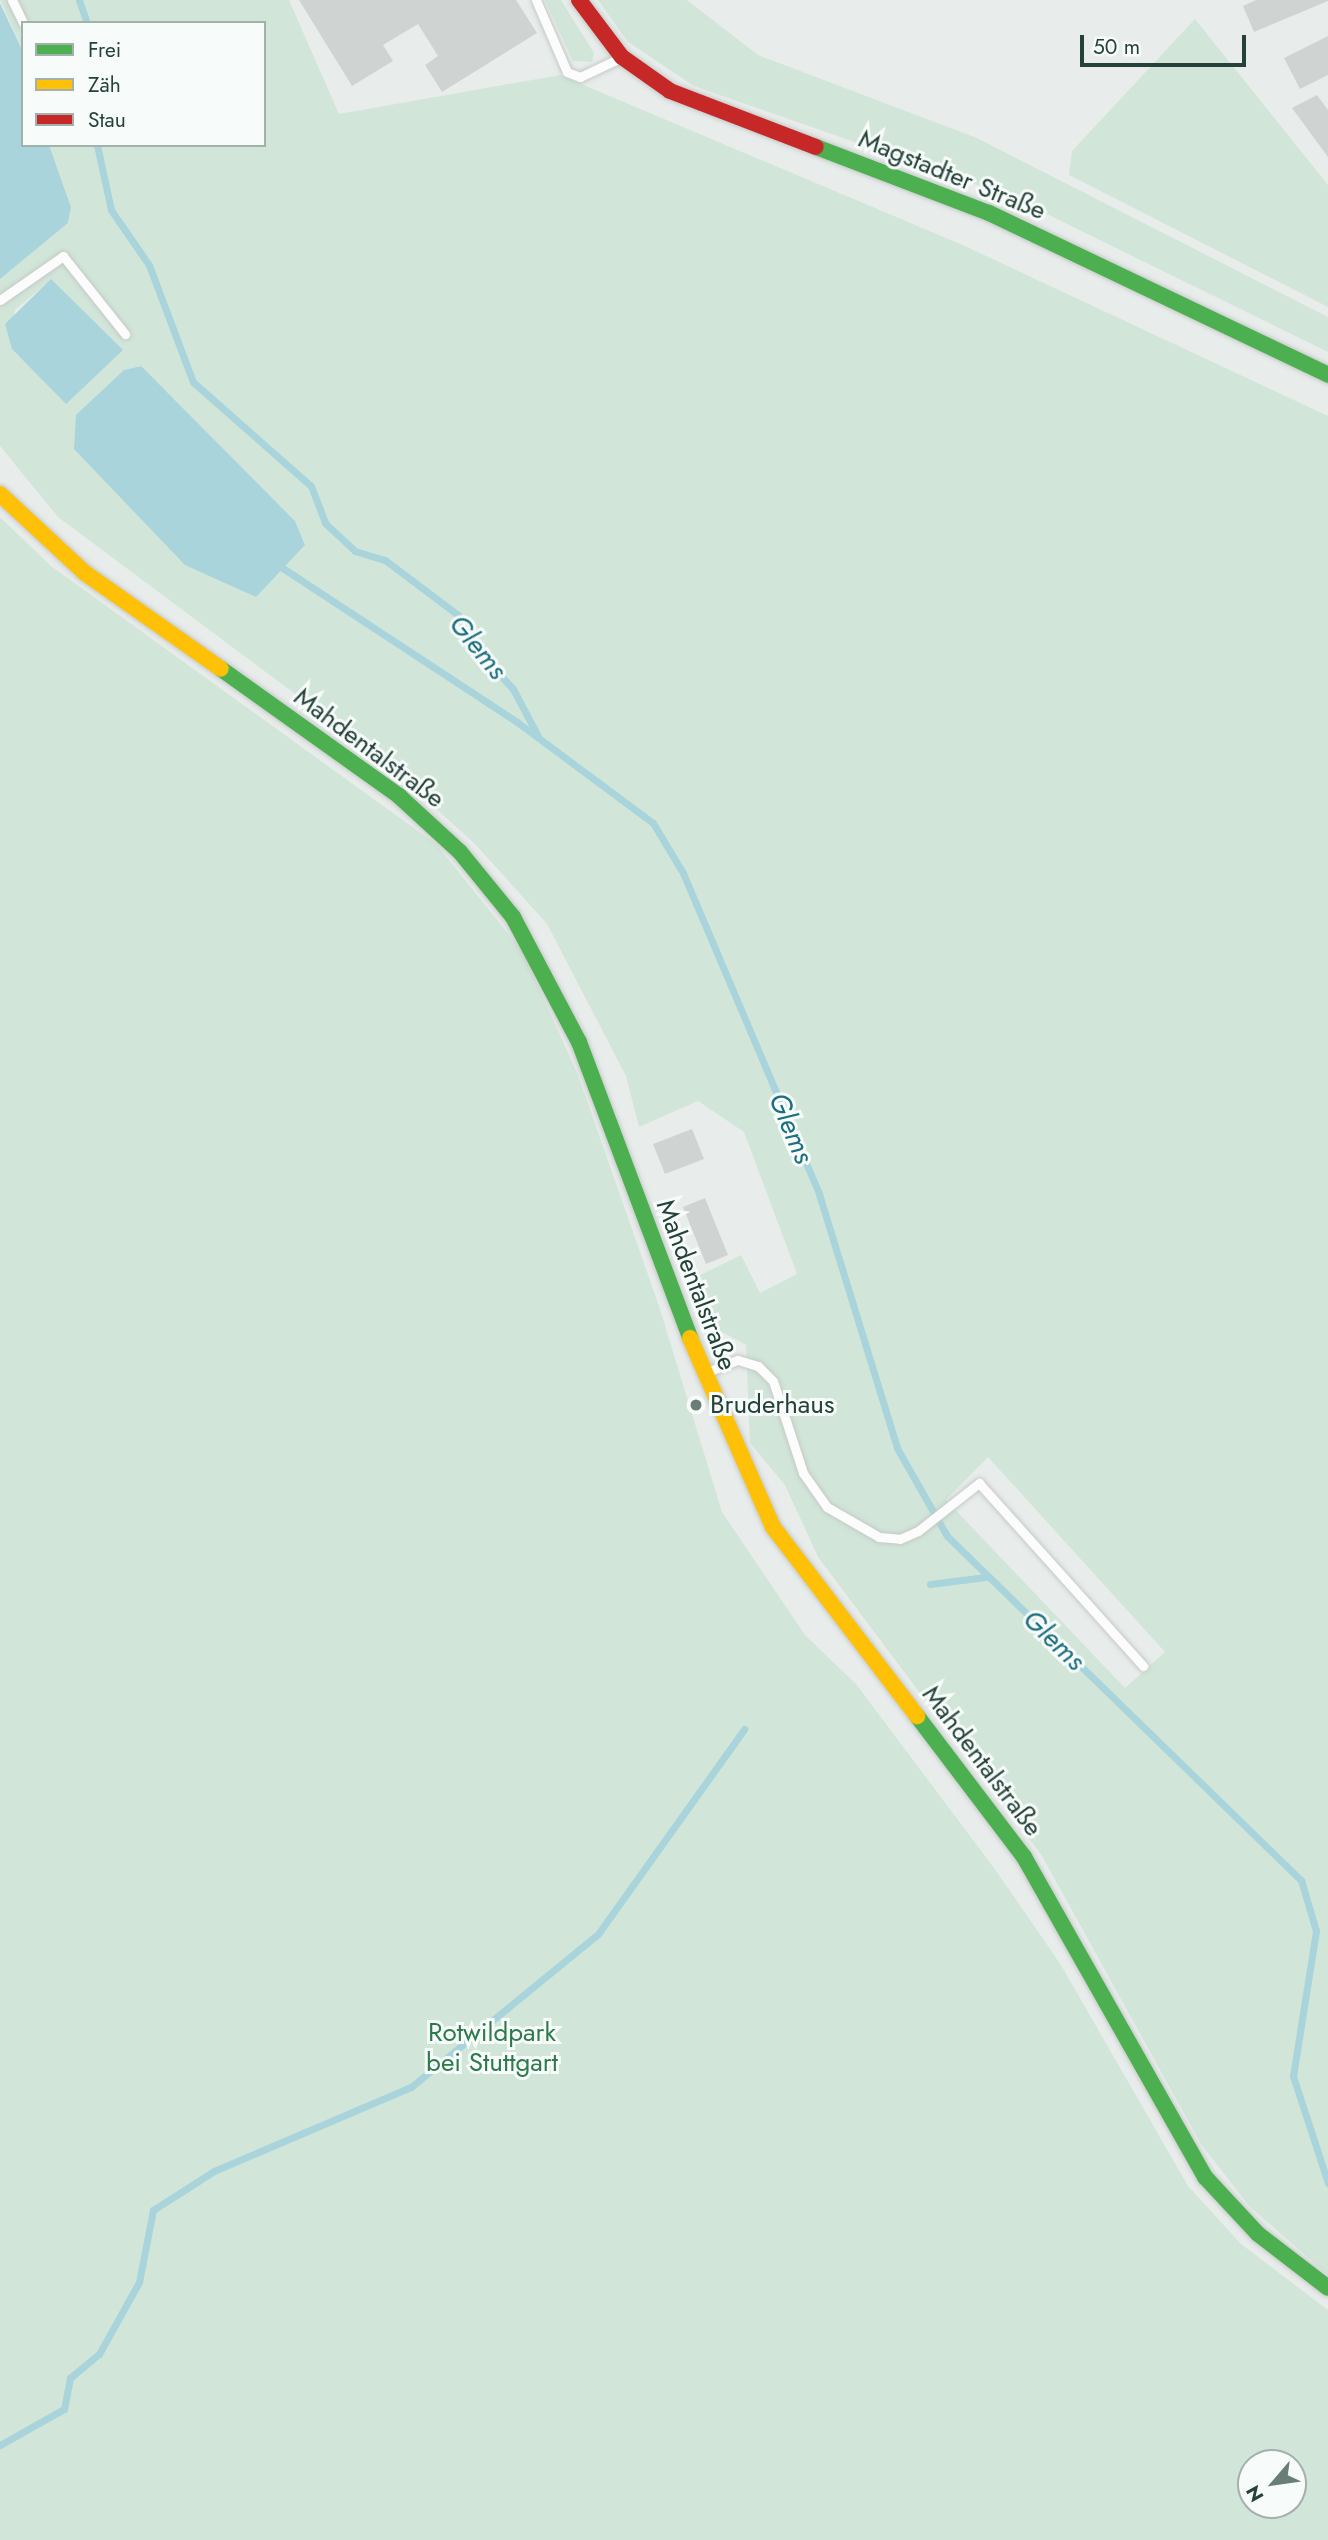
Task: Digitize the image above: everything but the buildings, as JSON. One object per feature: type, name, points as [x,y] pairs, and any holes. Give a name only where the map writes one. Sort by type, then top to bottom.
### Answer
[{"type":"main road","name":"Magstadter Straße","points":[[579,0],[622,57],[709,109],[989,214],[1328,375]]},
{"type":"main road","name":"Mahdentalstraße","points":[[0,494],[85,573],[399,796],[486,883],[560,999],[703,1374],[773,1527],[1024,1857],[1183,2145],[1258,2235],[1328,2288]]},
{"type":"lane","points":[[12,0],[22,21]]},
{"type":"lane","points":[[536,0],[559,65],[580,77],[598,71],[622,57]]},
{"type":"lane","points":[[0,300],[62,256],[125,334]]},
{"type":"lane","points":[[703,1374],[738,1360],[758,1366],[773,1381],[803,1473],[827,1507],[879,1537],[900,1539],[918,1531],[963,1500],[979,1483],[1143,1666]]},
{"type":"green space","points":[[0,0],[289,0],[339,114],[560,75],[965,246],[1328,416],[1328,2275],[1249,2206],[1201,2144],[1042,1856],[818,1557],[785,1485],[750,1443],[746,1345],[709,1325],[692,1279],[741,1255],[760,1293],[797,1274],[744,1132],[698,1101],[639,1127],[626,1076],[547,924],[476,845],[377,755],[58,517],[0,446],[0,279],[68,223],[71,207],[50,147],[266,147],[266,21],[21,21],[21,47]],"holes":[[[52,279],[12,349],[15,310]],[[140,366],[295,521],[305,545],[282,569],[124,370]],[[988,1457],[1165,1652],[1125,1688],[946,1500]]]},
{"type":"green space","points":[[545,0],[561,0],[594,53],[592,62],[573,61]]},
{"type":"green space","points":[[598,0],[687,0],[758,55],[977,138],[1328,317],[1328,352],[1012,197],[694,86],[628,42]]},
{"type":"green space","points":[[1195,19],[1328,185],[1328,307],[1069,175],[1072,151]]},
{"type":"green space","name":"Rotwildpark bei Stuttgart","points":[[0,517],[51,566],[436,844],[522,951],[578,1075],[659,1306],[722,1512],[805,1635],[856,1684],[997,1872],[1061,1965],[1188,2186],[1241,2244],[1328,2310],[1328,2540],[0,2540]]},
{"type":"water","points":[[0,3],[21,48],[21,147],[50,147],[71,207],[68,223],[0,279]]},
{"type":"water","points":[[51,279],[123,350],[66,404],[12,349],[5,324]]},
{"type":"water","points":[[141,366],[295,521],[305,545],[256,597],[185,565],[74,449],[76,415],[124,370]]},
{"type":"waterway","name":"Glems","points":[[79,0],[86,21]]},
{"type":"waterway","name":"Glems","points":[[97,147],[111,210],[149,265],[193,382],[311,486],[325,523],[355,551],[385,560],[458,615],[481,654],[513,689],[538,736]]},
{"type":"waterway","name":"Glems","points":[[275,563],[517,722],[653,823],[683,873],[819,1194],[897,1448],[947,1536],[1301,1880],[1316,1931],[1293,2076],[1328,2183]]},
{"type":"waterway","points":[[930,1584],[986,1577]]},
{"type":"waterway","points":[[0,2445],[64,2409],[70,2378],[99,2354],[139,2282],[153,2210],[214,2171],[411,2087],[598,1934],[744,1729]]},
{"type":"traffic: fast","points":[[816,147],[989,213],[1328,375]]},
{"type":"traffic: fast","points":[[221,669],[399,796],[460,852],[513,917],[579,1042],[690,1338]]},
{"type":"traffic: fast","points":[[917,1716],[1024,1857],[1205,2177],[1258,2234],[1328,2288]]},
{"type":"traffic: slow","points":[[0,494],[85,573],[221,669]]},
{"type":"traffic: slow","points":[[690,1338],[773,1527],[917,1716]]},
{"type":"traffic: jam","points":[[579,0],[622,57],[670,91],[816,147]]},
{"type":"place","name":"Bruderhaus","points":[[696,1405]]}]
